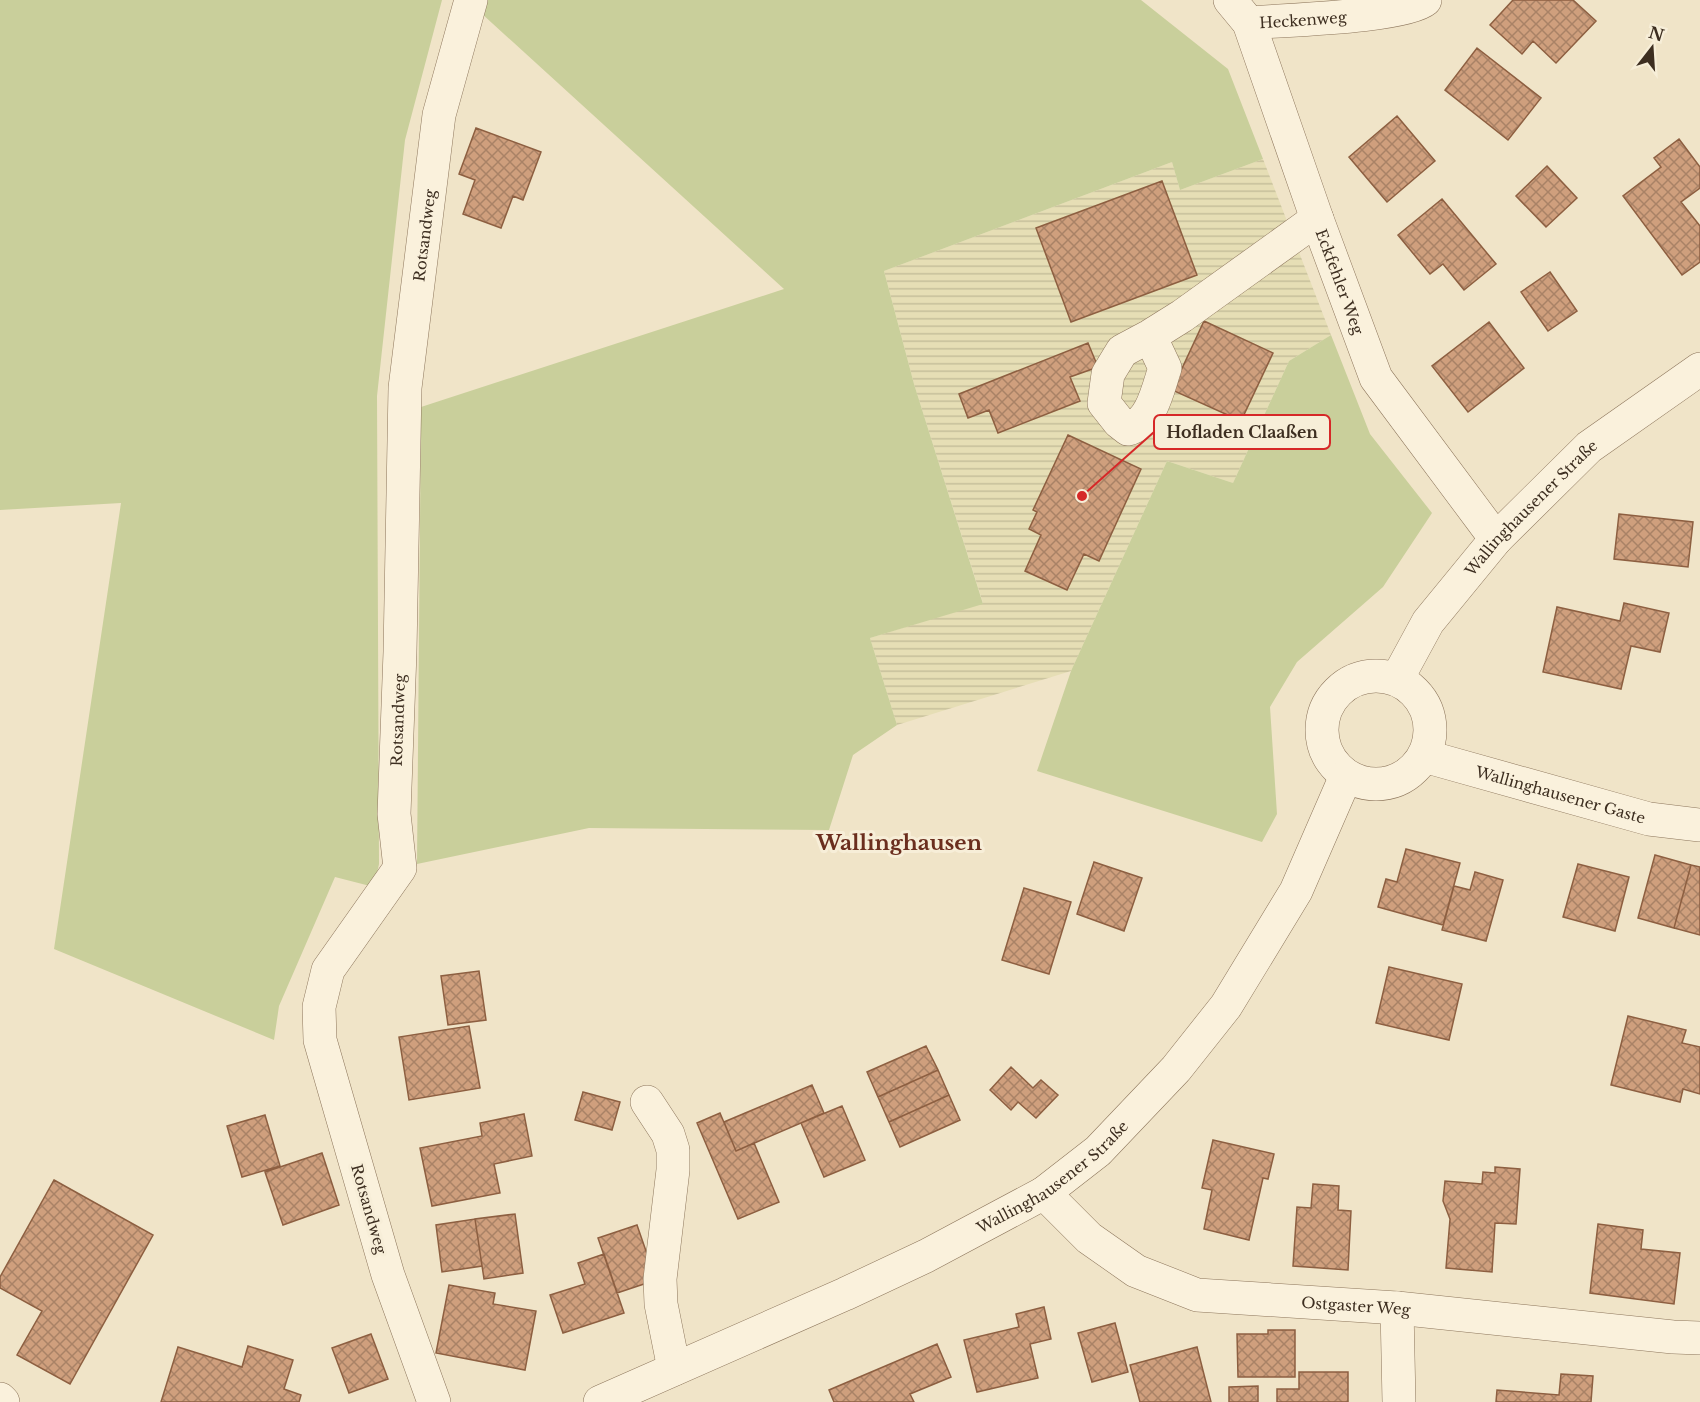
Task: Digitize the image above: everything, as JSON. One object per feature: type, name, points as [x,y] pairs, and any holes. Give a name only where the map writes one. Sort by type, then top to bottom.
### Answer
[{"type":"street","name":"Rotsandweg","points":[[434,1402],[388,1275],[320,1040],[319,1007],[328,970],[400,868],[394,814],[400,652],[405,388],[439,115],[471,0]]},
{"type":"street","name":"Heckenweg","points":[[1239,12],[1372,14],[1419,5],[1425,0]]},
{"type":"street","name":"Eckfehler Weg","points":[[1239,12],[1376,378],[1496,539]]},
{"type":"street","points":[[1150,336],[1182,316],[1317,219]]},
{"type":"street","name":"Wallinghausener Straße","points":[[1397,679],[1428,622],[1496,539],[1589,447],[1700,369]]},
{"type":"street","points":[[1379,675],[1397,679],[1413,689],[1424,703],[1430,720],[1430,739],[1424,756],[1413,770],[1398,780],[1381,784],[1363,783],[1346,776],[1333,764],[1324,749],[1321,732],[1323,714],[1331,698],[1344,685],[1361,677],[1379,675]]},
{"type":"street","name":"Wallinghausener Gaste","points":[[1424,756],[1649,819],[1700,825]]},
{"type":"street","name":"Wallinghausener Straße","points":[[600,1402],[926,1256],[1044,1193],[1098,1150],[1176,1069],[1226,1006],[1296,891],[1346,776]]},
{"type":"street","points":[[647,1102],[668,1134],[673,1150],[673,1170],[660,1279],[661,1304],[674,1369]]},
{"type":"street","name":"Ostgaster Weg","points":[[1044,1193],[1089,1238],[1136,1271],[1197,1295],[1397,1308],[1700,1338]]},
{"type":"street","points":[[1397,1308],[1399,1402]]},
{"type":"street","points":[[0,1399],[3,1402]]},
{"type":"shaded area","points":[[1263,159],[1331,335],[1289,361],[1233,483],[1167,461],[1071,671],[897,725],[870,638],[983,603],[914,384],[884,271],[1172,162],[1180,190]]},
{"type":"green space","points":[[0,0],[442,0],[405,140],[377,396],[379,864],[374,887],[335,877],[279,1006],[274,1040],[54,949],[121,503],[0,510]]},
{"type":"green space","points":[[485,0],[1141,0],[1228,69],[1263,159],[1180,190],[1172,162],[884,271],[914,384],[983,604],[870,638],[897,725],[853,755],[829,830],[589,828],[417,864],[421,407],[784,289],[481,13]]},
{"type":"green space","points":[[1331,335],[1370,434],[1432,513],[1383,587],[1297,662],[1270,707],[1277,814],[1262,842],[1037,771],[1071,671],[1167,461],[1233,483],[1289,361]]},
{"type":"building","points":[[1513,0],[1573,0],[1596,21],[1556,63],[1533,41],[1522,54],[1490,25]]},
{"type":"building","points":[[1477,48],[1541,98],[1508,140],[1445,90]]},
{"type":"building","points":[[1397,116],[1435,161],[1387,202],[1349,157]]},
{"type":"building","points":[[476,128],[541,152],[523,200],[513,196],[501,228],[463,214],[475,180],[459,174]]},
{"type":"building","points":[[1679,139],[1700,167],[1700,188],[1681,202],[1700,226],[1700,262],[1682,275],[1623,196],[1661,167],[1654,158]]},
{"type":"building","points":[[1547,166],[1577,198],[1546,227],[1516,196]]},
{"type":"building","points":[[1162,181],[1197,275],[1071,322],[1036,228]]},
{"type":"building","points":[[1442,199],[1496,264],[1464,290],[1443,264],[1430,274],[1398,235]]},
{"type":"building","points":[[1550,272],[1577,311],[1548,331],[1521,292]]},
{"type":"building","points":[[1204,321],[1273,353],[1241,421],[1172,390]]},
{"type":"building","points":[[1489,322],[1524,368],[1468,412],[1432,366]]},
{"type":"building","points":[[1088,343],[1098,367],[1070,377],[1080,401],[998,433],[989,410],[968,418],[959,394]]},
{"type":"building","points":[[1068,435],[1141,469],[1099,561],[1084,554],[1067,590],[1025,571],[1041,535],[1029,529],[1037,512],[1033,510]]},
{"type":"building","points":[[1619,514],[1693,522],[1688,567],[1614,559]]},
{"type":"building","points":[[1624,603],[1669,613],[1660,652],[1631,646],[1621,689],[1543,672],[1557,607],[1620,621]]},
{"type":"building","points":[[1406,849],[1460,863],[1443,925],[1378,907],[1386,879],[1397,882]]},
{"type":"building","points":[[1655,855],[1691,865],[1674,928],[1638,918]]},
{"type":"building","points":[[1094,862],[1142,878],[1124,931],[1077,914]]},
{"type":"building","points":[[1578,864],[1629,877],[1615,931],[1563,917]]},
{"type":"building","points":[[1691,865],[1700,867],[1700,935],[1674,928]]},
{"type":"building","points":[[1475,872],[1503,880],[1486,941],[1442,930],[1454,886],[1470,890]]},
{"type":"building","points":[[1024,888],[1071,902],[1049,974],[1002,960]]},
{"type":"building","points":[[1389,967],[1462,984],[1449,1040],[1376,1023]]},
{"type":"building","points":[[479,971],[486,1020],[448,1025],[441,976]]},
{"type":"building","points":[[1628,1016],[1686,1030],[1682,1043],[1700,1047],[1700,1094],[1683,1089],[1680,1102],[1611,1085]]},
{"type":"building","points":[[469,1026],[480,1088],[409,1100],[399,1037]]},
{"type":"building","points":[[926,1046],[938,1070],[878,1097],[867,1072]]},
{"type":"building","points":[[1011,1067],[1033,1088],[1041,1080],[1058,1095],[1036,1118],[1018,1102],[1011,1110],[990,1090]]},
{"type":"building","points":[[938,1070],[949,1095],[889,1122],[878,1097]]},
{"type":"building","points":[[812,1085],[824,1113],[736,1151],[724,1122]]},
{"type":"building","points":[[583,1092],[620,1102],[612,1130],[575,1120]]},
{"type":"building","points":[[949,1095],[960,1120],[900,1147],[889,1122]]},
{"type":"building","points":[[842,1106],[865,1160],[824,1177],[801,1123]]},
{"type":"building","points":[[720,1113],[736,1151],[754,1143],[779,1202],[738,1219],[697,1123]]},
{"type":"building","points":[[524,1114],[532,1156],[494,1164],[500,1193],[432,1206],[420,1148],[482,1136],[480,1123]]},
{"type":"building","points":[[265,1115],[280,1166],[242,1177],[227,1126]]},
{"type":"building","points":[[1213,1140],[1274,1154],[1268,1179],[1263,1178],[1249,1240],[1204,1229],[1212,1190],[1202,1188]]},
{"type":"building","points":[[322,1153],[339,1205],[283,1225],[265,1172]]},
{"type":"building","points":[[1495,1167],[1520,1169],[1516,1224],[1495,1223],[1492,1272],[1446,1268],[1450,1219],[1443,1201],[1445,1181],[1482,1184],[1483,1172],[1495,1173]]},
{"type":"building","points":[[54,1180],[153,1235],[70,1384],[17,1355],[42,1311],[0,1288],[0,1277]]},
{"type":"building","points":[[1313,1184],[1339,1186],[1338,1210],[1351,1211],[1348,1270],[1293,1266],[1297,1207],[1311,1208]]},
{"type":"building","points":[[515,1214],[523,1273],[484,1279],[475,1219]]},
{"type":"building","points":[[475,1219],[482,1266],[442,1272],[436,1225]]},
{"type":"building","points":[[1598,1224],[1643,1230],[1641,1249],[1680,1253],[1674,1304],[1590,1293]]},
{"type":"building","points":[[637,1225],[656,1280],[617,1293],[598,1238]]},
{"type":"building","points":[[604,1254],[624,1313],[563,1333],[550,1295],[585,1284],[578,1263]]},
{"type":"building","points":[[449,1285],[495,1293],[493,1304],[536,1311],[525,1370],[436,1353]]},
{"type":"building","points":[[1044,1307],[1051,1339],[1030,1344],[1038,1378],[977,1392],[964,1340],[1019,1327],[1016,1314]]},
{"type":"building","points":[[1115,1323],[1128,1372],[1092,1382],[1078,1333]]},
{"type":"building","points":[[1268,1330],[1295,1330],[1295,1377],[1238,1377],[1237,1334],[1268,1334]]},
{"type":"building","points":[[371,1334],[388,1379],[349,1393],[332,1348]]},
{"type":"building","points":[[937,1344],[951,1377],[910,1394],[914,1402],[834,1402],[829,1390]]},
{"type":"building","points":[[248,1346],[293,1360],[284,1389],[301,1395],[299,1402],[161,1402],[178,1347],[242,1367]]},
{"type":"building","points":[[1197,1347],[1211,1402],[1140,1402],[1130,1365]]},
{"type":"building","points":[[1299,1372],[1348,1372],[1348,1402],[1277,1402],[1277,1389],[1299,1389]]},
{"type":"building","points":[[1561,1374],[1593,1376],[1591,1402],[1496,1402],[1497,1390],[1559,1395]]},
{"type":"building","points":[[1258,1386],[1258,1402],[1229,1402],[1229,1387]]},
{"type":"place","name":"Hofladen Claaßen","points":[[1082,496]]},
{"type":"district","name":"Wallinghausen","points":[[899,843]]}]
